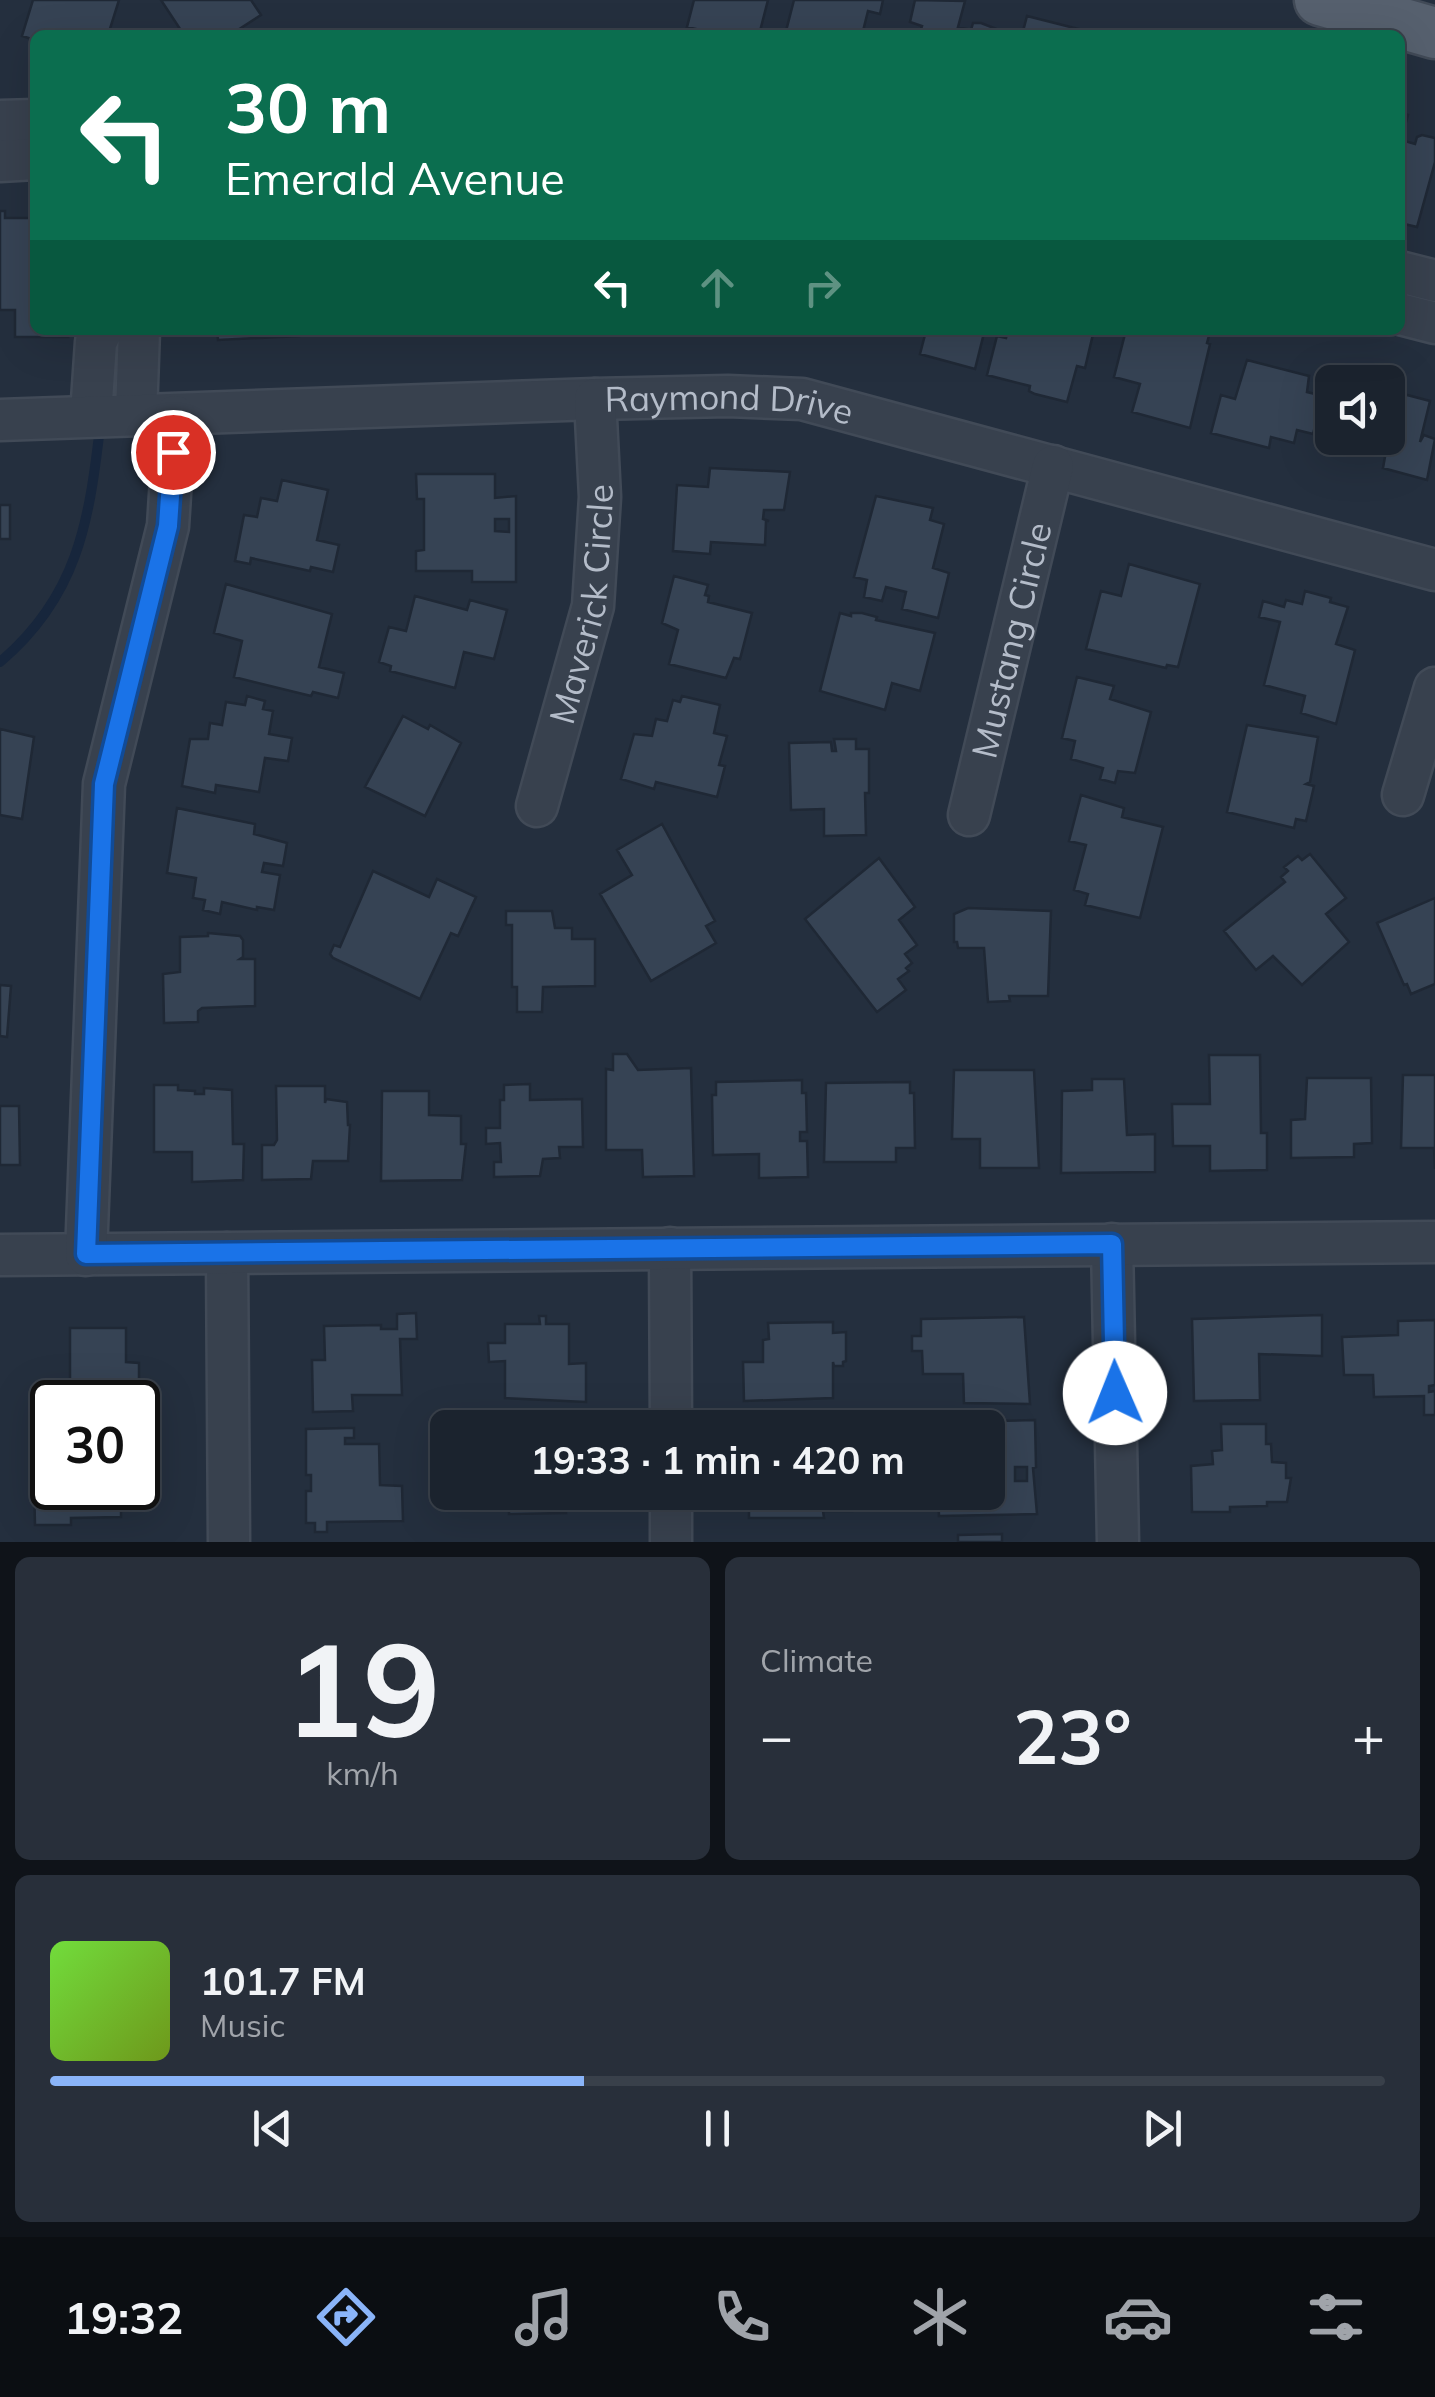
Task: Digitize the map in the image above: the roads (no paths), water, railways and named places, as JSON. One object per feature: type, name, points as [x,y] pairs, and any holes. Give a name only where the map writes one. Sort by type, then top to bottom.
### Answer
[{"type":"main road","points":[[1320,0],[1435,33]]},
{"type":"street","points":[[0,122],[30,120]]},
{"type":"street","points":[[0,161],[30,159]]},
{"type":"street","points":[[1405,273],[1435,281]]},
{"type":"street","points":[[1405,315],[1435,323]]},
{"type":"street","points":[[86,1254],[104,784],[168,526],[118,415],[96,342],[100,335]]},
{"type":"street","points":[[118,415],[138,335]]},
{"type":"street","name":"Raymond Drive","points":[[0,420],[596,399],[802,398],[1435,570]]},
{"type":"street","name":"Maverick Circle","points":[[537,806],[593,606],[600,497],[596,399]]},
{"type":"street","name":"Mustang Circle","points":[[969,816],[1053,466]]},
{"type":"street","points":[[1403,795],[1435,688]]},
{"type":"street","points":[[0,1255],[1435,1242]]},
{"type":"street","points":[[1112,1244],[1118,1542]]},
{"type":"street","points":[[670,1248],[671,1410]]},
{"type":"street","points":[[227,1254],[229,1542]]},
{"type":"street","points":[[671,1510],[671,1542]]},
{"type":"waterway","points":[[0,662],[47,611],[75,556],[91,495],[100,427]]}]
